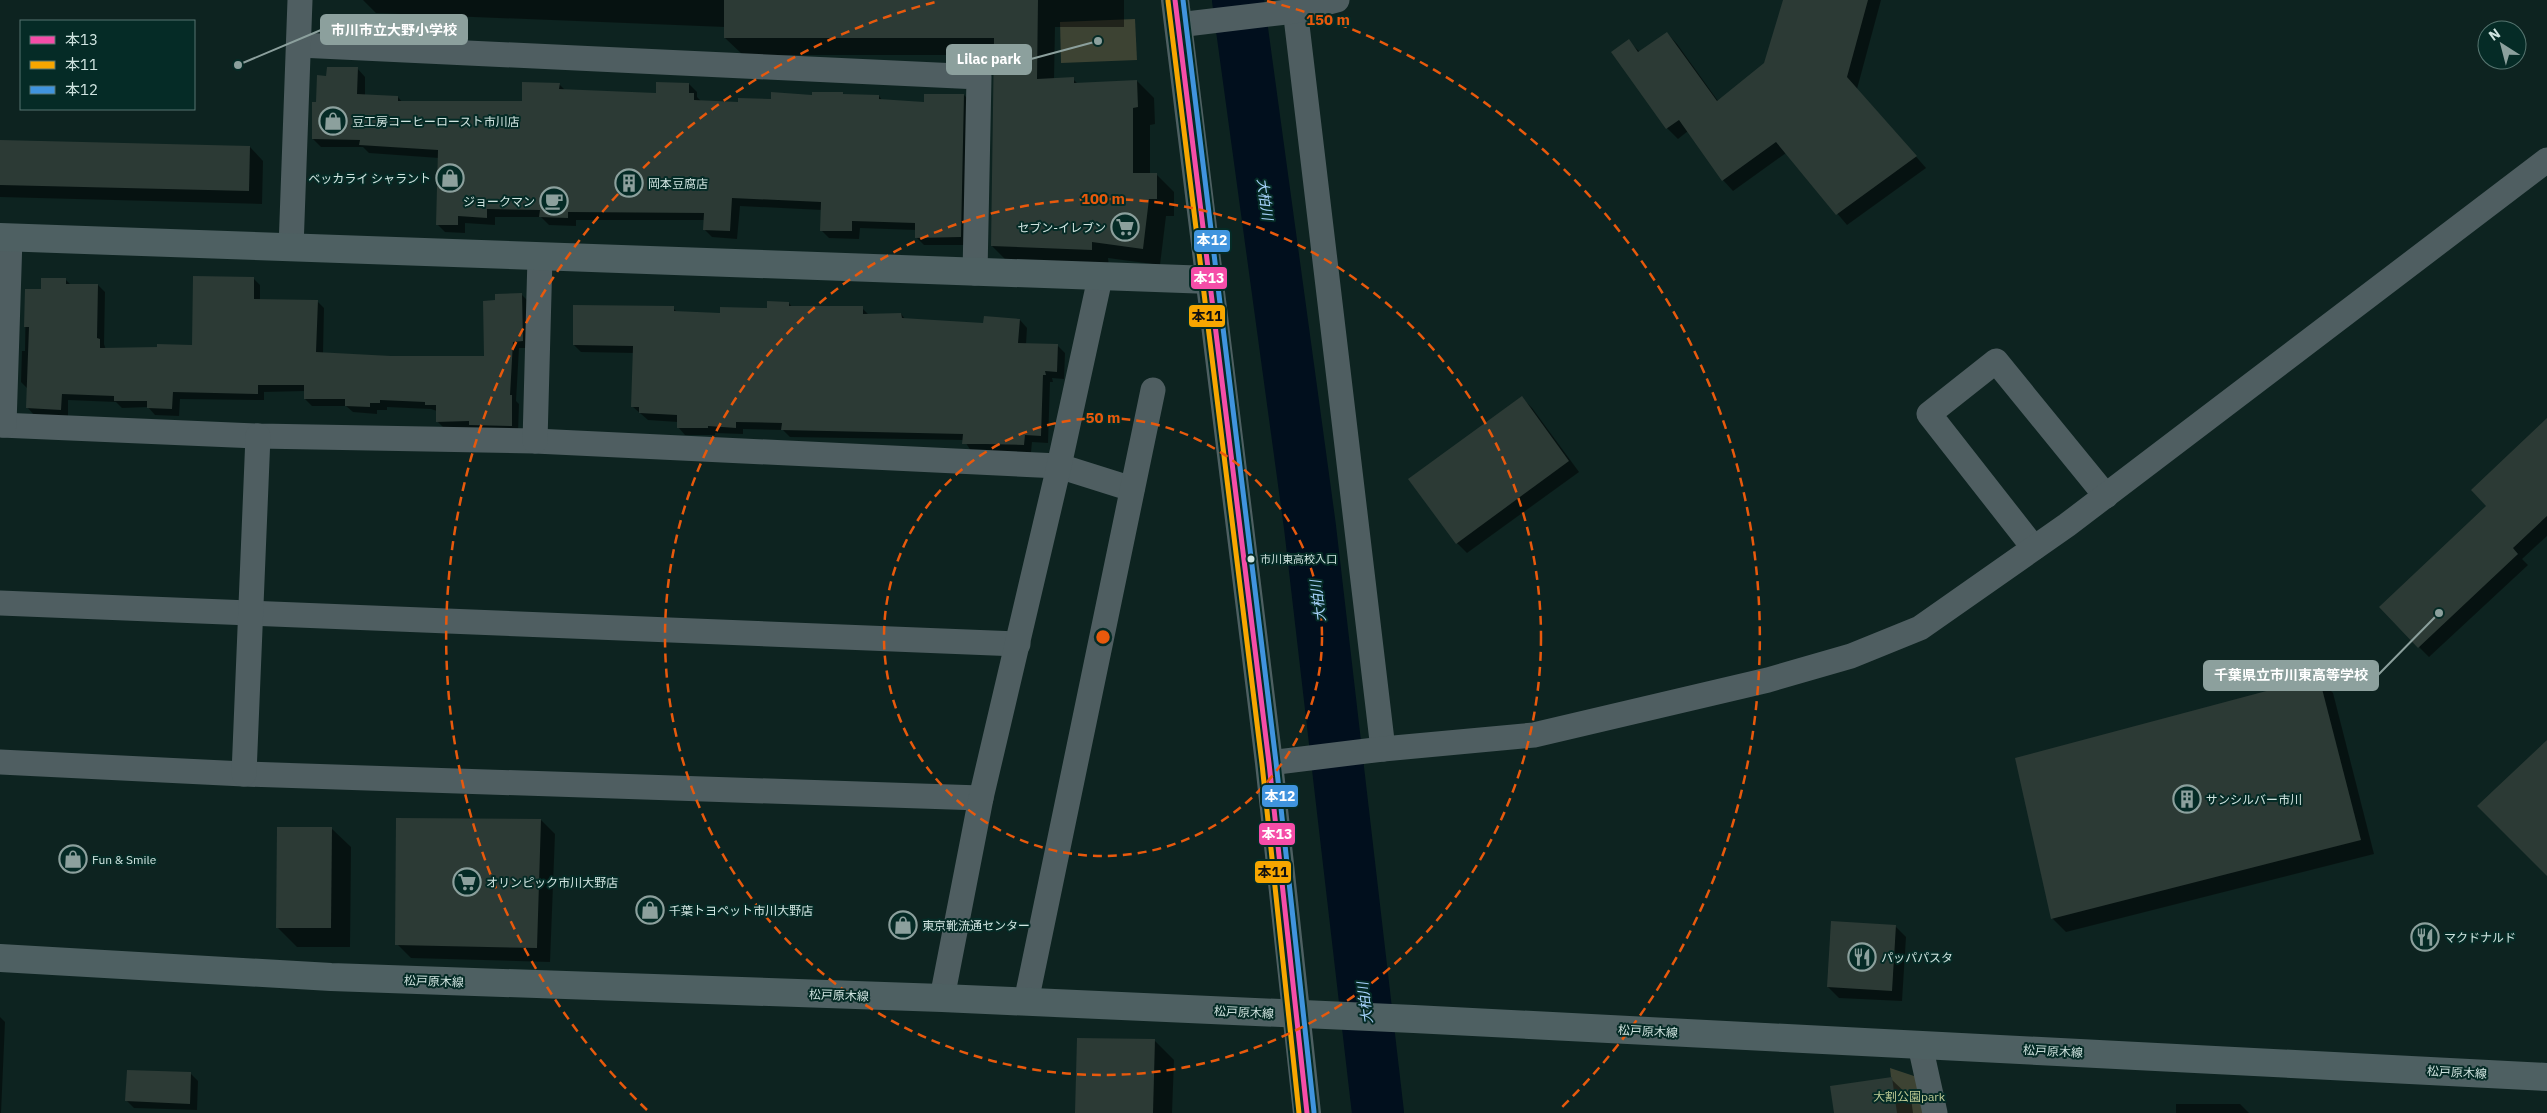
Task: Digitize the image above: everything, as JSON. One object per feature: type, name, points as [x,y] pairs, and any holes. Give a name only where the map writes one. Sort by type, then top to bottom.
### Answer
[{"type":"main road","points":[[1176,12],[1211,280],[1269,763],[1306,1113]]},
{"type":"main road","points":[[5,237],[1100,278],[1211,280]]},
{"type":"main road","name":"松戸原木線","points":[[0,958],[331,977],[942,998],[1296,1014],[2547,1077]]},
{"type":"street","points":[[292,248],[300,0]]},
{"type":"street","points":[[1176,12],[1294,6],[1337,0]]},
{"type":"street","points":[[1294,6],[1383,749]]},
{"type":"street","points":[[299,45],[978,77],[975,273]]},
{"type":"street","points":[[1269,763],[1383,749],[1534,735],[1768,680],[1851,656],[1920,628],[2106,496],[2547,160]]},
{"type":"street","points":[[5,237],[2,425],[258,436],[535,441],[1059,466],[1132,489]]},
{"type":"street","points":[[535,441],[540,257]]},
{"type":"street","points":[[942,998],[981,798],[1059,466],[1100,278]]},
{"type":"street","points":[[2034,548],[1929,414],[1996,361],[2106,496]]},
{"type":"street","points":[[1026,1002],[1153,390]]},
{"type":"street","points":[[244,774],[258,436]]},
{"type":"street","points":[[0,604],[1018,644]]},
{"type":"street","points":[[0,762],[244,774],[981,798]]},
{"type":"street","points":[[1920,1045],[1935,1113]]},
{"type":"green space","points":[[1135,19],[1137,60],[1061,63],[1060,22]]},
{"type":"green space","name":"大割公園park","points":[[1890,1068],[1923,1079],[1928,1113],[1895,1113]]},
{"type":"building","points":[[724,0],[1038,0],[1037,79],[1074,77],[1074,83],[1137,80],[1138,107],[1133,108],[1133,173],[1157,173],[1157,199],[1149,199],[1143,249],[1092,242],[1092,250],[991,246],[994,38],[724,38]]},
{"type":"building","points":[[1783,0],[1868,0],[1847,77],[1917,156],[1836,215],[1776,142],[1722,181],[1679,120],[1666,129],[1611,52],[1629,39],[1638,52],[1667,32],[1717,101],[1764,63]]},
{"type":"building","points":[[327,67],[358,67],[357,94],[398,96],[398,101],[522,101],[522,82],[560,83],[559,89],[656,93],[656,82],[689,83],[689,93],[694,93],[694,100],[738,102],[738,98],[771,99],[771,92],[812,95],[812,92],[843,92],[843,94],[879,95],[879,99],[924,102],[924,94],[964,94],[961,237],[915,238],[915,223],[852,221],[852,231],[820,231],[821,202],[732,198],[730,231],[703,230],[704,213],[568,212],[568,218],[539,217],[540,210],[487,209],[487,218],[458,216],[458,225],[436,225],[438,150],[359,145],[360,140],[312,139],[312,102],[316,102],[317,75],[326,76]]},
{"type":"building","points":[[0,140],[250,146],[249,191],[0,185]]},
{"type":"building","points":[[193,276],[254,277],[254,299],[318,300],[316,352],[391,356],[484,356],[483,301],[495,300],[495,294],[522,293],[523,341],[513,342],[510,395],[512,395],[512,426],[469,425],[469,421],[436,422],[436,405],[425,405],[425,402],[380,400],[380,403],[370,403],[370,407],[345,406],[345,399],[304,399],[304,385],[258,385],[258,394],[173,392],[172,409],[147,408],[147,401],[114,401],[114,396],[62,394],[61,410],[26,408],[29,327],[24,327],[25,289],[41,289],[41,278],[66,278],[66,284],[98,284],[97,338],[100,339],[100,348],[157,347],[157,344],[192,345]]},
{"type":"building","points":[[767,301],[789,302],[789,306],[863,306],[863,314],[901,313],[902,318],[983,323],[984,316],[1020,319],[1018,343],[1058,344],[1057,372],[1045,371],[1046,375],[1043,375],[1041,436],[1025,435],[1024,445],[962,444],[963,434],[781,430],[782,423],[736,422],[736,428],[708,426],[708,428],[677,428],[677,415],[639,413],[639,407],[631,407],[633,346],[573,345],[573,305],[674,306],[674,311],[720,313],[720,307],[767,308]]},
{"type":"building","points":[[1522,396],[1569,461],[1456,544],[1408,479]]},
{"type":"building","points":[[2547,418],[2547,516],[2513,548],[2518,554],[2418,648],[2379,607],[2486,506],[2471,490]]},
{"type":"building","name":"サンシルバー市川","points":[[2319,677],[2361,840],[2051,919],[2015,758]]},
{"type":"building","points":[[2547,740],[2547,876],[2477,806]]},
{"type":"building","name":"オリンピック市川大野店","points":[[396,818],[541,819],[537,948],[395,945]]},
{"type":"building","points":[[277,827],[332,827],[331,928],[276,928]]},
{"type":"building","points":[[1831,921],[1896,925],[1892,991],[1827,987]]},
{"type":"building","points":[[1077,1038],[1155,1039],[1153,1113],[1075,1113]]},
{"type":"building","points":[[127,1070],[191,1072],[190,1104],[125,1101]]},
{"type":"building","points":[[1892,1077],[1897,1113],[1834,1113],[1830,1086]]},
{"type":"waterway","name":"大柏川","points":[[1238,0],[1310,527],[1378,1113]]},
{"type":"transit line","name":"本13","points":[[1175,0],[1269,763],[1307,1113]]},
{"type":"transit line","name":"本12","points":[[1183,0],[1276,762],[1314,1112]]},
{"type":"transit line","name":"本11","points":[[1168,1],[1262,764],[1299,1113]]},
{"type":"place","name":"Lilac park","points":[[1098,41]]},
{"type":"place","name":"市川市立大野小学校","points":[[238,65]]},
{"type":"place","name":"豆工房コーヒーロースト市川店","points":[[333,121]]},
{"type":"place","name":"ベッカライ シャラント","points":[[450,178]]},
{"type":"place","name":"岡本豆腐店","points":[[629,183]]},
{"type":"place","name":"ジョークマン","points":[[554,201]]},
{"type":"place","name":"セブン-イレブン","points":[[1125,227]]},
{"type":"place","name":"市川東高校入口","points":[[1251,559]]},
{"type":"place","name":"千葉県立市川東高等学校","points":[[2439,613]]},
{"type":"place","name":"サンシルバー市川","points":[[2187,799]]},
{"type":"place","name":"Fun & Smile","points":[[73,859]]},
{"type":"place","name":"オリンピック市川大野店","points":[[467,882]]},
{"type":"place","name":"千葉トヨペット市川大野店","points":[[650,910]]},
{"type":"place","name":"東京靴流通センター","points":[[903,925]]},
{"type":"place","name":"マクドナルド","points":[[2425,937]]},
{"type":"place","name":"パッパパスタ","points":[[1862,957]]}]
